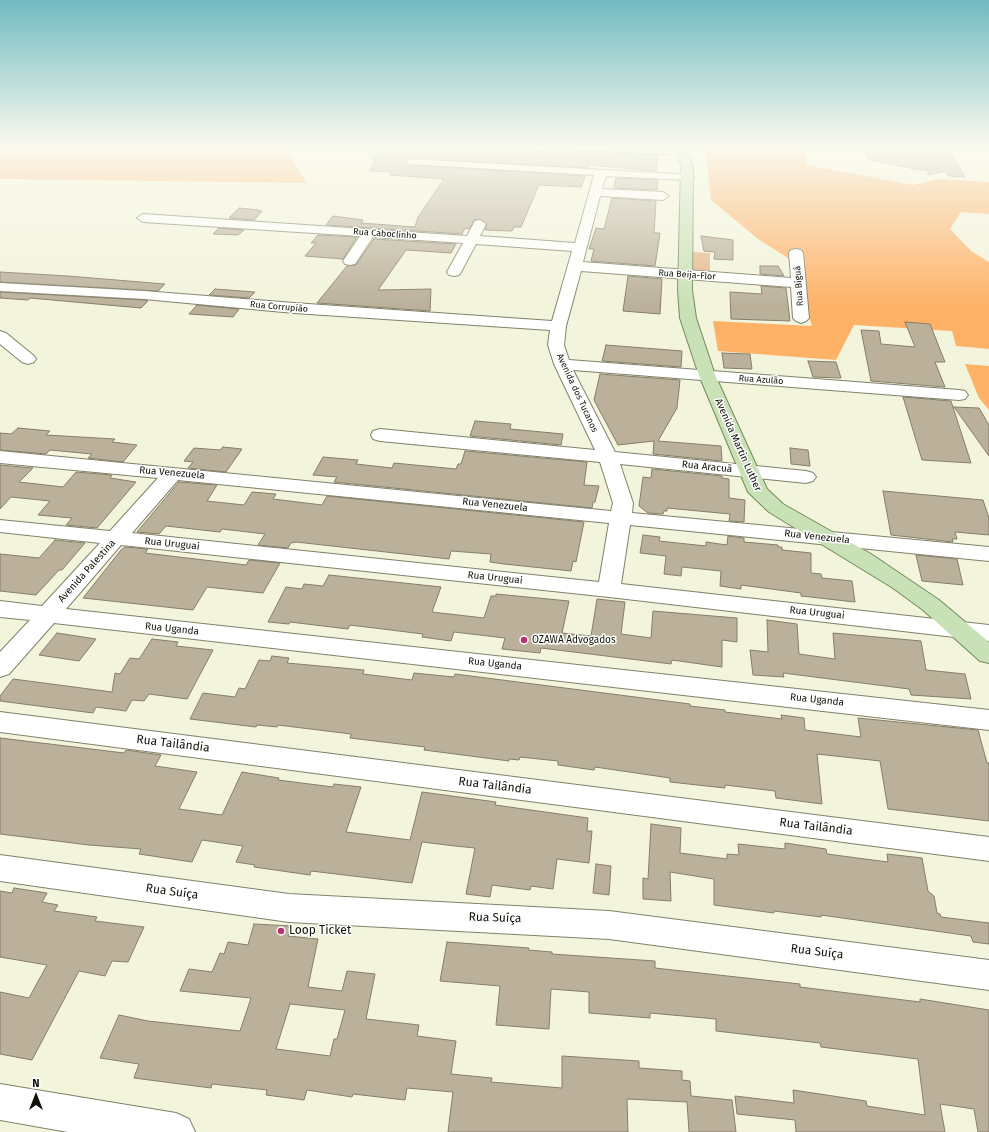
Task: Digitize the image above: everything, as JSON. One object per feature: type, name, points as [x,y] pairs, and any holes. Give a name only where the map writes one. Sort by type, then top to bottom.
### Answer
[{"type":"main road","name":"Avenida Martin Luther","points":[[688,199],[686,275],[688,318],[707,375],[758,492],[765,500],[830,538],[901,583],[989,655]]},
{"type":"street","name":"Avenida dos Tucanos","points":[[593,199],[558,326],[556,345],[562,364],[608,458],[623,503],[622,518],[609,590]]},
{"type":"street","points":[[176,220],[187,210]]},
{"type":"street","name":"Rua Caboclinho","points":[[143,218],[580,247]]},
{"type":"street","points":[[454,272],[480,224]]},
{"type":"street","points":[[350,261],[369,233]]},
{"type":"street","name":"Rua Biguá","points":[[796,253],[801,318]]},
{"type":"street","name":"Rua Beija-Flor","points":[[575,266],[799,283]]},
{"type":"street","name":"Rua Corrupião","points":[[0,287],[144,295],[294,308],[558,326]]},
{"type":"street","points":[[0,336],[28,359]]},
{"type":"street","name":"Rua Azulão","points":[[562,364],[959,395]]},
{"type":"street","name":"Rua Aracuã","points":[[380,435],[806,477]]},
{"type":"street","name":"Rua Venezuela","points":[[0,457],[989,554]]},
{"type":"street","name":"Avenida Palestina","points":[[0,668],[174,473]]},
{"type":"street","name":"Rua Uruguai","points":[[0,526],[609,590],[989,633]]},
{"type":"street","name":"Rua Uganda","points":[[0,609],[989,720]]},
{"type":"street","name":"Rua Tailândia","points":[[0,722],[989,850]]},
{"type":"street","name":"Rua Suíça","points":[[0,868],[289,908],[610,925],[989,975]]},
{"type":"street","points":[[0,1102],[176,1132]]},
{"type":"shaded area","points":[[989,199],[989,214],[961,212],[950,229],[971,251],[989,262],[989,349],[956,346],[952,331],[854,325],[836,360],[718,351],[713,321],[812,326],[791,260],[758,239],[711,200]]},
{"type":"shaded area","points":[[692,252],[710,253],[710,274],[690,273]]},
{"type":"shaded area","points":[[965,364],[989,366],[989,410],[979,398]]},
{"type":"building","points":[[430,199],[533,199],[521,227],[514,227],[512,231],[485,230],[487,224],[480,219],[474,220],[469,229],[465,228],[462,234],[326,225],[333,216],[363,220],[361,223],[415,227],[418,217]]},
{"type":"building","points":[[612,199],[656,201],[654,233],[660,233],[655,266],[591,261],[594,249],[589,249],[596,228],[604,229]]},
{"type":"building","points":[[239,208],[262,211],[254,220],[229,218]]},
{"type":"building","points":[[219,228],[244,230],[238,235],[213,234]]},
{"type":"building","points":[[318,235],[357,237],[343,259],[305,256],[316,243],[311,243]]},
{"type":"building","points":[[701,236],[733,240],[733,260],[714,259],[715,252],[704,251]]},
{"type":"building","points":[[374,239],[456,244],[451,253],[406,250],[378,290],[431,289],[430,311],[317,303],[347,266],[356,265]]},
{"type":"building","points":[[760,266],[778,266],[784,276],[760,274]]},
{"type":"building","points":[[0,272],[165,284],[158,291],[0,282]]},
{"type":"building","points":[[628,276],[662,279],[660,314],[623,311]]},
{"type":"building","points":[[761,286],[786,288],[790,321],[731,319],[730,292],[762,294]]},
{"type":"building","points":[[215,289],[255,292],[249,298],[209,295]]},
{"type":"building","points":[[0,292],[148,301],[141,308],[30,298],[28,300],[0,298]]},
{"type":"building","points":[[197,305],[239,309],[233,317],[189,314]]},
{"type":"building","points":[[905,322],[930,324],[945,362],[935,362],[945,387],[871,381],[861,330],[879,331],[881,344],[915,347]]},
{"type":"building","points":[[606,345],[682,351],[681,367],[602,361]]},
{"type":"building","points":[[722,353],[750,354],[752,369],[724,368]]},
{"type":"building","points":[[808,361],[836,362],[841,378],[813,377]]},
{"type":"building","points":[[600,374],[680,380],[677,408],[658,441],[721,446],[722,461],[653,454],[654,441],[618,445],[594,400]]},
{"type":"building","points":[[903,397],[951,401],[971,463],[922,460]]},
{"type":"building","points":[[954,407],[979,408],[989,425],[989,456]]},
{"type":"building","points":[[475,421],[511,424],[510,429],[563,434],[561,445],[470,436]]},
{"type":"building","points":[[18,428],[50,431],[46,435],[115,439],[112,442],[137,445],[123,462],[88,458],[92,454],[50,450],[46,454],[0,450],[0,433],[11,434]]},
{"type":"building","points":[[223,447],[242,449],[226,472],[188,468],[193,462],[184,461],[194,448],[220,450]]},
{"type":"building","points":[[790,448],[808,450],[810,466],[791,464]]},
{"type":"building","points":[[465,451],[587,462],[584,485],[599,486],[595,502],[593,502],[592,508],[334,482],[337,477],[313,475],[323,457],[358,460],[356,464],[392,468],[394,463],[456,469],[458,464],[461,464]]},
{"type":"building","points":[[0,465],[33,468],[19,482],[63,487],[76,472],[112,475],[110,478],[136,482],[97,528],[66,525],[72,518],[38,515],[50,501],[11,497],[0,509]]},
{"type":"building","points":[[652,469],[722,476],[722,478],[729,479],[729,498],[745,500],[744,522],[729,521],[730,514],[667,508],[667,511],[664,511],[663,514],[648,513],[639,506],[643,477],[651,478]]},
{"type":"building","points":[[179,482],[217,485],[207,501],[244,505],[252,492],[276,494],[273,499],[322,505],[327,496],[584,522],[576,562],[573,561],[571,571],[490,562],[491,554],[451,551],[449,559],[296,542],[291,543],[288,548],[258,545],[265,534],[222,529],[220,532],[166,526],[159,534],[137,532]]},
{"type":"building","points":[[883,491],[983,500],[989,518],[989,535],[955,532],[957,539],[952,539],[953,542],[891,535]]},
{"type":"building","points":[[643,535],[660,537],[659,541],[706,546],[706,542],[727,545],[728,536],[744,538],[744,542],[778,545],[778,547],[782,547],[782,550],[811,553],[811,573],[821,574],[822,578],[852,581],[855,602],[801,596],[801,593],[741,585],[741,589],[720,586],[721,571],[682,567],[681,576],[664,574],[666,556],[640,553]]},
{"type":"building","points":[[55,540],[85,543],[62,570],[59,570],[36,595],[0,591],[0,554],[39,558]]},
{"type":"building","points":[[125,547],[148,549],[145,553],[246,565],[249,560],[280,563],[263,593],[207,587],[193,610],[83,598]]},
{"type":"building","points":[[916,555],[957,559],[963,585],[922,581]]},
{"type":"building","points":[[329,575],[441,587],[432,612],[484,618],[491,596],[496,596],[496,594],[569,601],[562,633],[591,636],[597,599],[625,602],[621,634],[651,638],[653,611],[737,618],[737,642],[722,640],[722,667],[672,660],[671,664],[541,648],[540,653],[502,649],[505,638],[454,632],[451,641],[422,637],[423,634],[350,625],[348,629],[290,622],[289,624],[268,622],[286,587],[302,589],[304,584],[323,586]]},
{"type":"building","points":[[767,620],[797,624],[799,654],[835,659],[833,633],[921,641],[926,670],[965,674],[971,699],[911,695],[909,689],[783,673],[784,677],[753,675],[750,650],[768,652]]},
{"type":"building","points":[[57,633],[96,639],[79,661],[39,655]]},
{"type":"building","points":[[152,639],[178,642],[176,646],[213,650],[187,699],[149,694],[144,701],[132,700],[126,711],[96,707],[93,713],[0,701],[0,696],[13,679],[112,692],[115,673],[120,674],[130,658],[139,659]]},
{"type":"building","points":[[272,656],[289,658],[287,663],[364,670],[363,674],[412,680],[414,673],[454,677],[455,674],[690,704],[690,706],[725,710],[725,712],[782,719],[781,715],[804,718],[805,730],[861,737],[858,718],[978,730],[987,763],[989,763],[989,821],[888,809],[880,761],[817,754],[822,804],[776,798],[775,791],[725,785],[725,788],[670,782],[670,778],[595,767],[594,770],[558,765],[558,761],[520,757],[519,760],[509,759],[509,761],[424,750],[425,747],[350,738],[351,734],[278,725],[277,727],[257,725],[256,727],[190,719],[203,693],[235,697],[239,688],[245,689],[259,660],[270,661]]},
{"type":"building","points":[[0,738],[124,753],[126,750],[161,755],[155,766],[197,772],[179,809],[222,815],[242,772],[279,778],[278,780],[333,787],[334,784],[361,787],[346,832],[410,840],[422,792],[496,802],[495,805],[588,818],[587,831],[592,831],[589,863],[557,859],[553,889],[531,886],[530,890],[492,885],[490,897],[466,894],[475,848],[422,842],[412,883],[311,871],[310,875],[254,867],[255,865],[236,862],[243,846],[202,840],[192,862],[139,854],[141,849],[89,845],[0,834]]},
{"type":"building","points":[[651,824],[681,828],[680,853],[727,859],[727,854],[739,855],[738,844],[785,849],[785,843],[826,849],[827,854],[888,862],[887,854],[922,858],[928,891],[934,896],[937,913],[940,914],[941,917],[989,923],[989,944],[973,942],[971,936],[821,915],[821,917],[774,911],[774,913],[714,905],[714,879],[670,872],[671,901],[643,899],[643,878],[648,879]]},
{"type":"building","points":[[596,864],[611,866],[609,895],[593,893]]},
{"type":"building","points":[[14,888],[47,893],[42,902],[58,905],[54,911],[97,917],[95,921],[144,927],[128,962],[112,961],[105,976],[79,971],[32,1060],[0,1054],[0,992],[29,998],[47,965],[0,957],[0,891],[12,893]]},
{"type":"building","points":[[254,924],[291,926],[288,936],[318,939],[308,987],[342,991],[347,971],[375,974],[366,1019],[419,1025],[417,1036],[456,1041],[451,1074],[492,1078],[491,1082],[562,1088],[562,1056],[639,1061],[639,1068],[682,1071],[682,1080],[690,1081],[691,1096],[732,1100],[736,1132],[689,1132],[687,1102],[627,1099],[628,1132],[448,1132],[453,1092],[407,1088],[405,1100],[353,1094],[352,1097],[307,1090],[304,1100],[266,1095],[267,1090],[212,1084],[211,1088],[134,1078],[139,1064],[100,1058],[119,1015],[148,1021],[240,1031],[251,998],[180,991],[189,969],[212,972],[220,953],[224,954],[228,942],[248,945]],"holes":[[[290,1004],[345,1010],[337,1039],[334,1039],[330,1056],[276,1049]]]},
{"type":"building","points":[[447,942],[529,948],[528,950],[552,952],[552,954],[655,961],[655,968],[800,984],[800,987],[920,1002],[920,999],[989,1010],[989,1132],[978,1132],[974,1109],[940,1104],[945,1132],[796,1132],[795,1120],[737,1114],[735,1096],[794,1103],[793,1090],[866,1101],[867,1106],[925,1115],[918,1059],[821,1047],[820,1043],[716,1031],[716,1019],[650,1013],[650,1018],[589,1013],[589,992],[551,989],[549,1029],[496,1025],[500,986],[440,981]]},
{"type":"place","name":"OZAWA Advogados","points":[[524,640]]},
{"type":"place","name":"Loop Ticket","points":[[281,931]]}]
